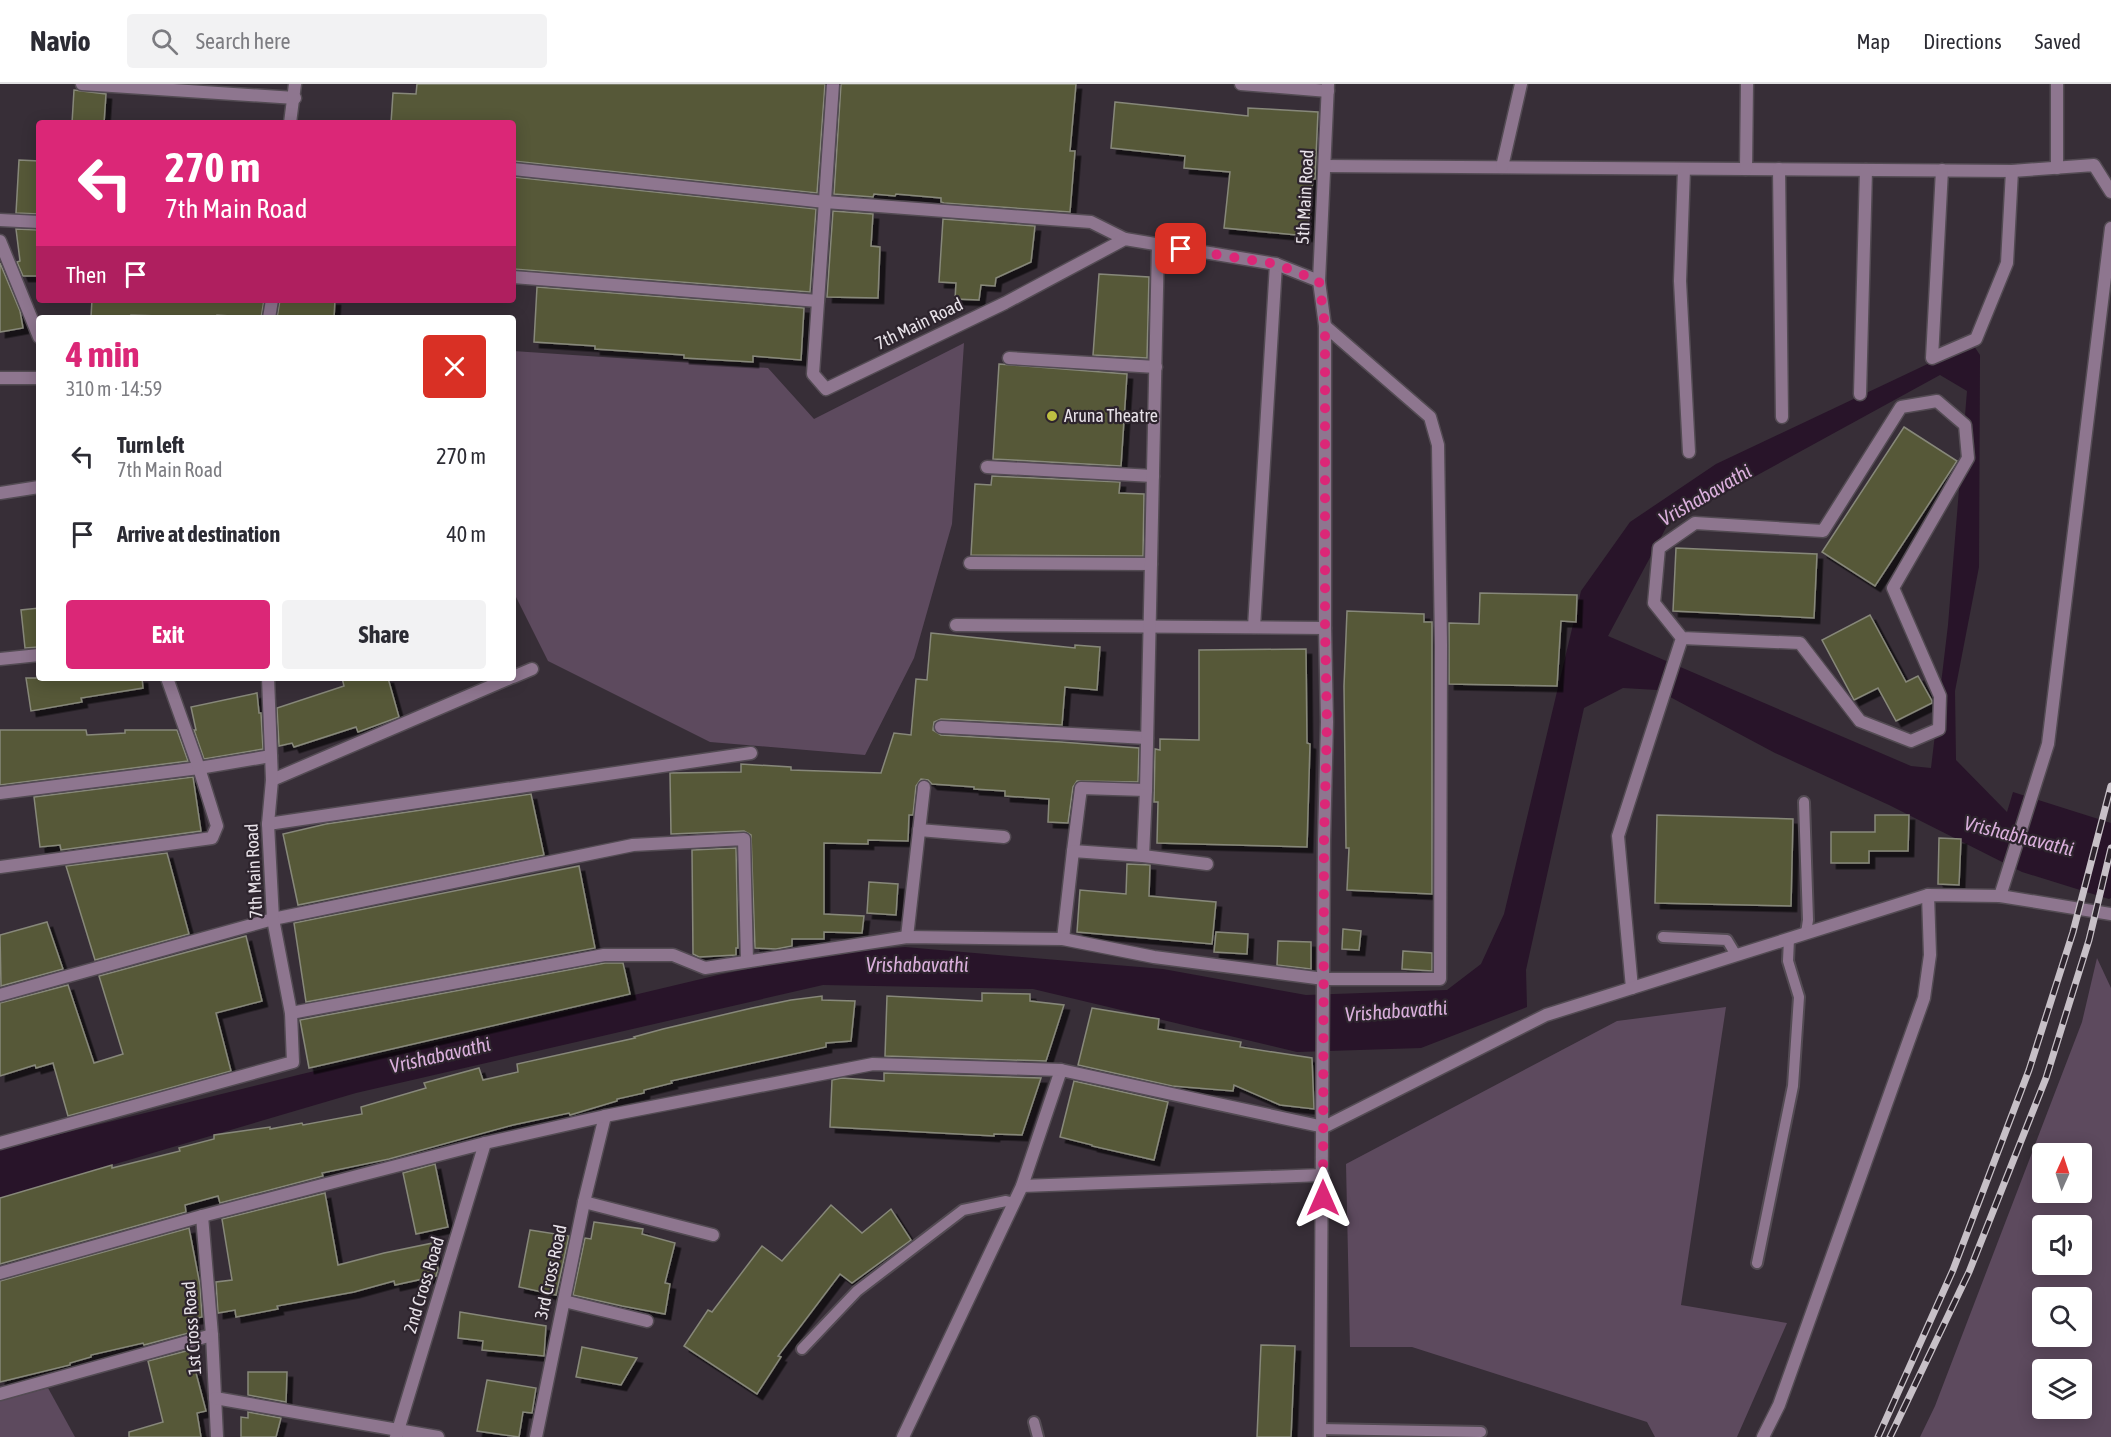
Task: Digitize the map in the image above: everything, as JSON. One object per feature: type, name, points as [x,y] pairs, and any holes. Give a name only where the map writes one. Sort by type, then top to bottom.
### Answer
[{"type":"street","points":[[82,84],[295,98]]},
{"type":"street","points":[[291,120],[295,84]]},
{"type":"street","name":"7th Main Road","points":[[833,84],[813,374],[826,389],[1005,303],[1125,238]]},
{"type":"street","points":[[1241,84],[1328,88]]},
{"type":"street","points":[[1502,167],[1521,84]]},
{"type":"street","points":[[1746,169],[1747,84]]},
{"type":"street","points":[[2056,168],[2057,84]]},
{"type":"street","name":"5th Main Road","points":[[1320,1433],[1324,1127],[1324,841],[1327,722],[1325,326],[1319,281],[1328,88]]},
{"type":"street","points":[[1325,166],[2012,171],[2094,165],[2111,192]]},
{"type":"street","points":[[516,169],[825,202],[1091,222],[1125,238],[1276,264],[1319,281]]},
{"type":"street","points":[[1684,169],[1680,281],[1689,452]]},
{"type":"street","points":[[1779,169],[1782,417]]},
{"type":"street","points":[[1860,394],[1866,170]]},
{"type":"street","points":[[1942,170],[1932,358],[1976,339],[2007,263],[2012,171]]},
{"type":"street","points":[[0,220],[36,222]]},
{"type":"street","points":[[2000,896],[2048,744],[2111,228]]},
{"type":"street","points":[[0,241],[36,329]]},
{"type":"street","points":[[1143,856],[1158,245]]},
{"type":"street","points":[[1254,627],[1276,264]]},
{"type":"street","points":[[516,277],[819,301]]},
{"type":"street","points":[[291,1014],[604,954],[673,955],[705,968],[907,937],[1063,939],[1154,957],[1324,979],[1440,979],[1441,680],[1438,445],[1430,417],[1325,326]]},
{"type":"street","points":[[1009,358],[1156,367]]},
{"type":"street","points":[[0,378],[36,378]]},
{"type":"street","points":[[1937,401],[1965,425],[1968,458],[1893,588],[1940,696],[1939,729],[1911,741],[1860,722],[1800,643],[1682,638],[1654,603],[1659,548],[1695,524],[1823,531],[1901,407],[1937,401]]},
{"type":"street","points":[[987,467],[1153,476]]},
{"type":"street","points":[[0,493],[36,487]]},
{"type":"street","points":[[970,563],[1151,564]]},
{"type":"street","points":[[956,625],[1325,628]]},
{"type":"street","points":[[1632,988],[1618,836],[1682,638]]},
{"type":"street","points":[[0,659],[36,655]]},
{"type":"street","points":[[516,675],[532,669]]},
{"type":"street","points":[[0,867],[212,838],[217,826],[199,768],[167,681]]},
{"type":"street","name":"7th Main Road","points":[[0,1143],[293,1062],[291,1014],[273,919],[267,824],[272,780],[268,681]]},
{"type":"street","points":[[272,780],[503,681]]},
{"type":"street","points":[[941,727],[1147,738]]},
{"type":"street","points":[[267,824],[751,753]]},
{"type":"street","points":[[0,793],[199,768],[272,756]]},
{"type":"street","points":[[907,937],[924,787]]},
{"type":"street","points":[[1063,939],[1081,788],[1146,790]]},
{"type":"street","points":[[919,830],[1005,837]]},
{"type":"street","points":[[0,995],[273,919],[633,845],[744,839],[747,961]]},
{"type":"street","points":[[1072,851],[1143,856],[1207,864]]},
{"type":"street","points":[[1763,1437],[1779,1404],[1924,999],[1930,955],[1928,895]]},
{"type":"street","points":[[0,1274],[202,1216],[485,1143],[605,1116],[873,1064],[1062,1070],[1324,1127],[1546,1015],[1928,895],[2000,896],[2111,914]]},
{"type":"street","points":[[903,1437],[1022,1186],[1062,1070]]},
{"type":"street","name":"3rd Cross Road","points":[[536,1437],[584,1202],[605,1116]]},
{"type":"street","name":"2nd Cross Road","points":[[396,1434],[485,1143]]},
{"type":"street","points":[[1022,1186],[1323,1175]]},
{"type":"street","points":[[584,1202],[714,1235]]},
{"type":"street","name":"1st Cross Road","points":[[202,1216],[212,1335],[217,1437]]},
{"type":"street","points":[[564,1301],[647,1321]]},
{"type":"street","points":[[0,1394],[212,1335]]},
{"type":"street","points":[[215,1398],[396,1434],[438,1437]]},
{"type":"lane","points":[[1804,802],[1808,920],[1806,933]]},
{"type":"lane","points":[[1663,937],[1727,940],[1736,955]]},
{"type":"lane","points":[[1757,1263],[1793,1086],[1799,997],[1788,961],[1789,939]]},
{"type":"lane","points":[[802,1349],[857,1291],[963,1210],[1006,1201],[1014,1203]]},
{"type":"lane","points":[[1034,1422],[1038,1437]]},
{"type":"lane","points":[[1320,1433],[1481,1432]]},
{"type":"shaded area","points":[[964,343],[952,524],[914,658],[865,755],[710,742],[548,661],[516,597],[516,351],[768,368],[814,419]]},
{"type":"shaded area","points":[[2097,958],[2111,988],[2111,1437],[1920,1437],[1935,1406],[2032,1153],[2032,1203],[2092,1203],[2092,1143],[2036,1143],[2082,1022]]},
{"type":"shaded area","points":[[1726,1007],[1681,1305],[1787,1323],[1737,1437],[1655,1437],[1647,1422],[1412,1347],[1350,1347],[1346,1164],[1617,1021]]},
{"type":"shaded area","points":[[48,1388],[75,1437],[0,1437],[0,1401]]},
{"type":"water","points":[[1972,343],[1980,355],[1979,567],[1955,691],[1956,760],[2007,812],[2013,792],[2111,823],[2111,898],[2022,872],[1889,805],[1775,753],[1657,690],[1623,688],[1584,708],[1526,970],[1527,1007],[1421,1048],[1297,1052],[1033,989],[823,985],[356,1093],[0,1198],[0,1149],[718,975],[818,955],[905,947],[1163,969],[1306,995],[1447,990],[1481,964],[1504,914],[1581,591],[1630,522],[1716,464]],"holes":[[[1940,375],[1967,391],[1948,625],[1931,768],[1911,766],[1608,636],[1668,524]]]},
{"type":"building","points":[[417,84],[825,84],[817,193],[516,161],[516,120],[391,120],[393,93],[416,94]]},
{"type":"building","points":[[841,84],[1076,84],[1070,151],[1075,151],[1070,212],[944,203],[941,202],[941,198],[896,194],[895,196],[874,194],[873,197],[834,194]]},
{"type":"building","points":[[74,90],[106,94],[104,120],[72,120]]},
{"type":"building","points":[[1115,102],[1248,116],[1248,108],[1318,112],[1315,179],[1313,179],[1307,236],[1224,228],[1230,172],[1184,168],[1185,156],[1111,148]]},
{"type":"building","points":[[19,160],[36,161],[36,214],[16,213]]},
{"type":"building","points":[[516,177],[816,209],[810,292],[516,269]]},
{"type":"building","points":[[833,211],[873,214],[871,246],[880,247],[878,298],[827,297]]},
{"type":"building","points":[[943,219],[1035,226],[1031,262],[996,278],[995,286],[981,285],[979,300],[955,299],[956,283],[939,282]]},
{"type":"building","points":[[16,229],[36,230],[36,276],[23,276],[17,262],[20,261]]},
{"type":"building","points":[[0,263],[20,311],[23,328],[0,332]]},
{"type":"building","points":[[1099,274],[1149,277],[1147,358],[1093,355]]},
{"type":"building","points":[[537,287],[804,308],[801,360],[753,356],[753,362],[684,358],[684,355],[534,342]]},
{"type":"building","points":[[92,303],[264,303],[262,315],[91,315]]},
{"type":"building","points":[[280,303],[335,303],[334,315],[278,315]]},
{"type":"building","points":[[999,364],[1127,374],[1121,466],[993,459]]},
{"type":"building","points":[[1904,427],[1957,461],[1875,586],[1822,552]]},
{"type":"building","points":[[992,476],[1120,482],[1119,493],[1144,494],[1143,556],[971,555],[975,484],[991,485]]},
{"type":"building","points":[[1676,548],[1817,554],[1814,618],[1673,611]]},
{"type":"building","points":[[1480,593],[1577,595],[1576,622],[1561,621],[1557,686],[1449,684],[1449,623],[1479,624]]},
{"type":"building","points":[[36,608],[36,647],[25,648],[21,610]]},
{"type":"building","points":[[1347,611],[1424,614],[1424,622],[1432,622],[1432,894],[1347,890],[1349,848],[1346,848],[1344,686]]},
{"type":"building","points":[[1870,615],[1906,682],[1918,676],[1932,701],[1896,721],[1878,688],[1854,700],[1822,640]]},
{"type":"building","points":[[931,633],[1075,648],[1075,645],[1100,647],[1097,690],[1065,687],[1062,725],[941,719],[934,722],[933,730],[941,735],[1139,748],[1138,782],[1077,781],[1073,787],[1068,823],[1048,822],[1049,799],[1005,796],[1005,791],[932,784],[928,780],[921,779],[916,786],[913,815],[909,815],[908,841],[868,840],[868,844],[824,843],[824,914],[864,916],[862,933],[824,932],[824,939],[792,939],[792,946],[776,949],[755,948],[751,835],[744,831],[671,834],[670,773],[741,772],[741,764],[791,767],[791,770],[881,773],[894,733],[911,735],[916,679],[927,680]]},
{"type":"building","points":[[1306,649],[1307,743],[1310,744],[1307,847],[1157,843],[1158,802],[1154,802],[1155,749],[1160,750],[1160,739],[1199,740],[1199,650]]},
{"type":"building","points":[[26,678],[36,678],[36,681],[142,681],[143,688],[81,698],[82,702],[31,711]]},
{"type":"building","points":[[343,681],[389,681],[399,717],[358,732],[356,727],[294,747],[292,743],[279,746],[277,708],[344,686]]},
{"type":"building","points":[[257,693],[259,713],[261,713],[263,749],[204,759],[194,730],[196,730],[191,707]]},
{"type":"building","points":[[0,730],[86,730],[87,735],[125,733],[125,730],[177,730],[188,761],[0,785]]},
{"type":"building","points":[[193,777],[201,831],[61,850],[60,845],[40,847],[34,797]]},
{"type":"building","points":[[531,794],[544,855],[298,905],[283,834],[326,824]]},
{"type":"building","points":[[1657,815],[1793,819],[1791,906],[1655,903]]},
{"type":"building","points":[[1875,815],[1909,815],[1908,851],[1869,851],[1869,863],[1831,863],[1831,832],[1875,832]]},
{"type":"building","points":[[1939,838],[1961,839],[1959,885],[1938,884]]},
{"type":"building","points":[[736,848],[738,948],[736,948],[736,955],[699,957],[693,954],[692,850]]},
{"type":"building","points":[[167,853],[189,934],[95,960],[66,866]]},
{"type":"building","points":[[1127,864],[1150,865],[1149,896],[1216,902],[1212,944],[1077,932],[1080,890],[1126,894]]},
{"type":"building","points":[[579,866],[595,948],[306,1002],[294,923]]},
{"type":"building","points":[[869,882],[898,884],[896,915],[867,913]]},
{"type":"building","points":[[47,922],[63,969],[1,986],[0,935]]},
{"type":"building","points":[[1343,929],[1361,931],[1359,950],[1342,949]]},
{"type":"building","points":[[1216,932],[1248,934],[1247,954],[1214,952]]},
{"type":"building","points":[[246,936],[262,1001],[216,1013],[231,1071],[68,1116],[53,1063],[36,1068],[35,1065],[0,1076],[0,1003],[68,985],[94,1063],[123,1054],[99,976]]},
{"type":"building","points":[[1278,941],[1311,942],[1311,969],[1277,965]]},
{"type":"building","points":[[1403,951],[1432,953],[1432,971],[1402,969]]},
{"type":"building","points":[[605,963],[623,963],[630,994],[309,1068],[300,1020]]},
{"type":"building","points":[[982,993],[1030,994],[1030,1001],[1064,1005],[1046,1061],[885,1056],[887,996],[982,1001]]},
{"type":"building","points":[[822,996],[822,1000],[855,1001],[851,1041],[826,1043],[826,1047],[671,1081],[672,1083],[644,1090],[644,1093],[617,1099],[617,1101],[570,1115],[569,1113],[513,1125],[389,1159],[322,1173],[323,1176],[220,1203],[218,1196],[185,1205],[186,1212],[0,1264],[0,1198],[112,1165],[112,1168],[180,1151],[179,1148],[214,1139],[214,1135],[302,1123],[303,1125],[362,1114],[361,1107],[426,1088],[424,1083],[479,1068],[483,1080],[518,1072],[517,1064],[635,1038],[752,1008]]},
{"type":"building","points":[[1092,1008],[1159,1019],[1158,1029],[1241,1042],[1240,1047],[1312,1058],[1314,1109],[1280,1105],[1234,1085],[1233,1091],[1172,1086],[1078,1065]]},
{"type":"building","points":[[884,1073],[1041,1078],[1022,1135],[994,1134],[994,1136],[830,1127],[832,1080],[842,1078],[884,1081]]},
{"type":"building","points":[[1074,1081],[1168,1102],[1154,1160],[1060,1137]]},
{"type":"building","points":[[435,1164],[448,1227],[416,1234],[403,1173]]},
{"type":"building","points":[[325,1193],[338,1265],[433,1243],[438,1269],[436,1276],[395,1285],[394,1281],[354,1292],[277,1306],[278,1309],[236,1317],[235,1310],[218,1313],[216,1282],[232,1280],[222,1219]]},
{"type":"building","points":[[831,1205],[862,1233],[891,1209],[911,1240],[852,1283],[840,1274],[778,1356],[781,1357],[757,1394],[684,1346],[708,1310],[712,1312],[762,1246],[782,1261]]},
{"type":"building","points":[[594,1222],[643,1229],[642,1234],[675,1243],[665,1283],[670,1284],[665,1314],[573,1295],[585,1238],[591,1239]]},
{"type":"building","points":[[189,1228],[200,1285],[202,1317],[193,1319],[196,1331],[144,1345],[143,1343],[91,1355],[91,1357],[70,1363],[70,1365],[0,1382],[0,1281]]},
{"type":"building","points":[[530,1230],[569,1236],[556,1295],[519,1287]]},
{"type":"building","points":[[460,1312],[546,1326],[544,1356],[482,1350],[483,1341],[458,1338]]},
{"type":"building","points":[[1261,1345],[1295,1346],[1291,1437],[1257,1437]]},
{"type":"building","points":[[582,1347],[637,1358],[621,1385],[576,1377]]},
{"type":"building","points":[[190,1350],[206,1411],[197,1413],[201,1437],[129,1437],[129,1432],[163,1422],[148,1361]]},
{"type":"building","points":[[248,1372],[287,1372],[286,1402],[248,1395]]},
{"type":"building","points":[[487,1380],[536,1388],[532,1413],[523,1412],[519,1437],[477,1431]]},
{"type":"building","points":[[248,1412],[281,1418],[276,1437],[241,1437],[241,1417],[248,1418]]},
{"type":"railway","points":[[1878,1437],[1953,1270],[2029,1070],[2073,932],[2111,786]]},
{"type":"railway","points":[[1890,1437],[1969,1272],[2046,1078],[2089,940],[2111,848]]},
{"type":"place","name":"Aruna Theatre","points":[[1052,416]]},
{"type":"route","points":[[1181,249],[1276,264],[1319,281],[1325,326],[1327,722],[1324,841],[1323,1198]]},
{"type":"water label","name":"Vrishabavathi","points":[[1705,495]]},
{"type":"water label","name":"Vrishabhavathi","points":[[2019,836]]},
{"type":"water label","name":"Vrishabavathi","points":[[917,965]]},
{"type":"water label","name":"Vrishabavathi","points":[[1396,1011]]},
{"type":"water label","name":"Vrishabavathi","points":[[440,1055]]}]
